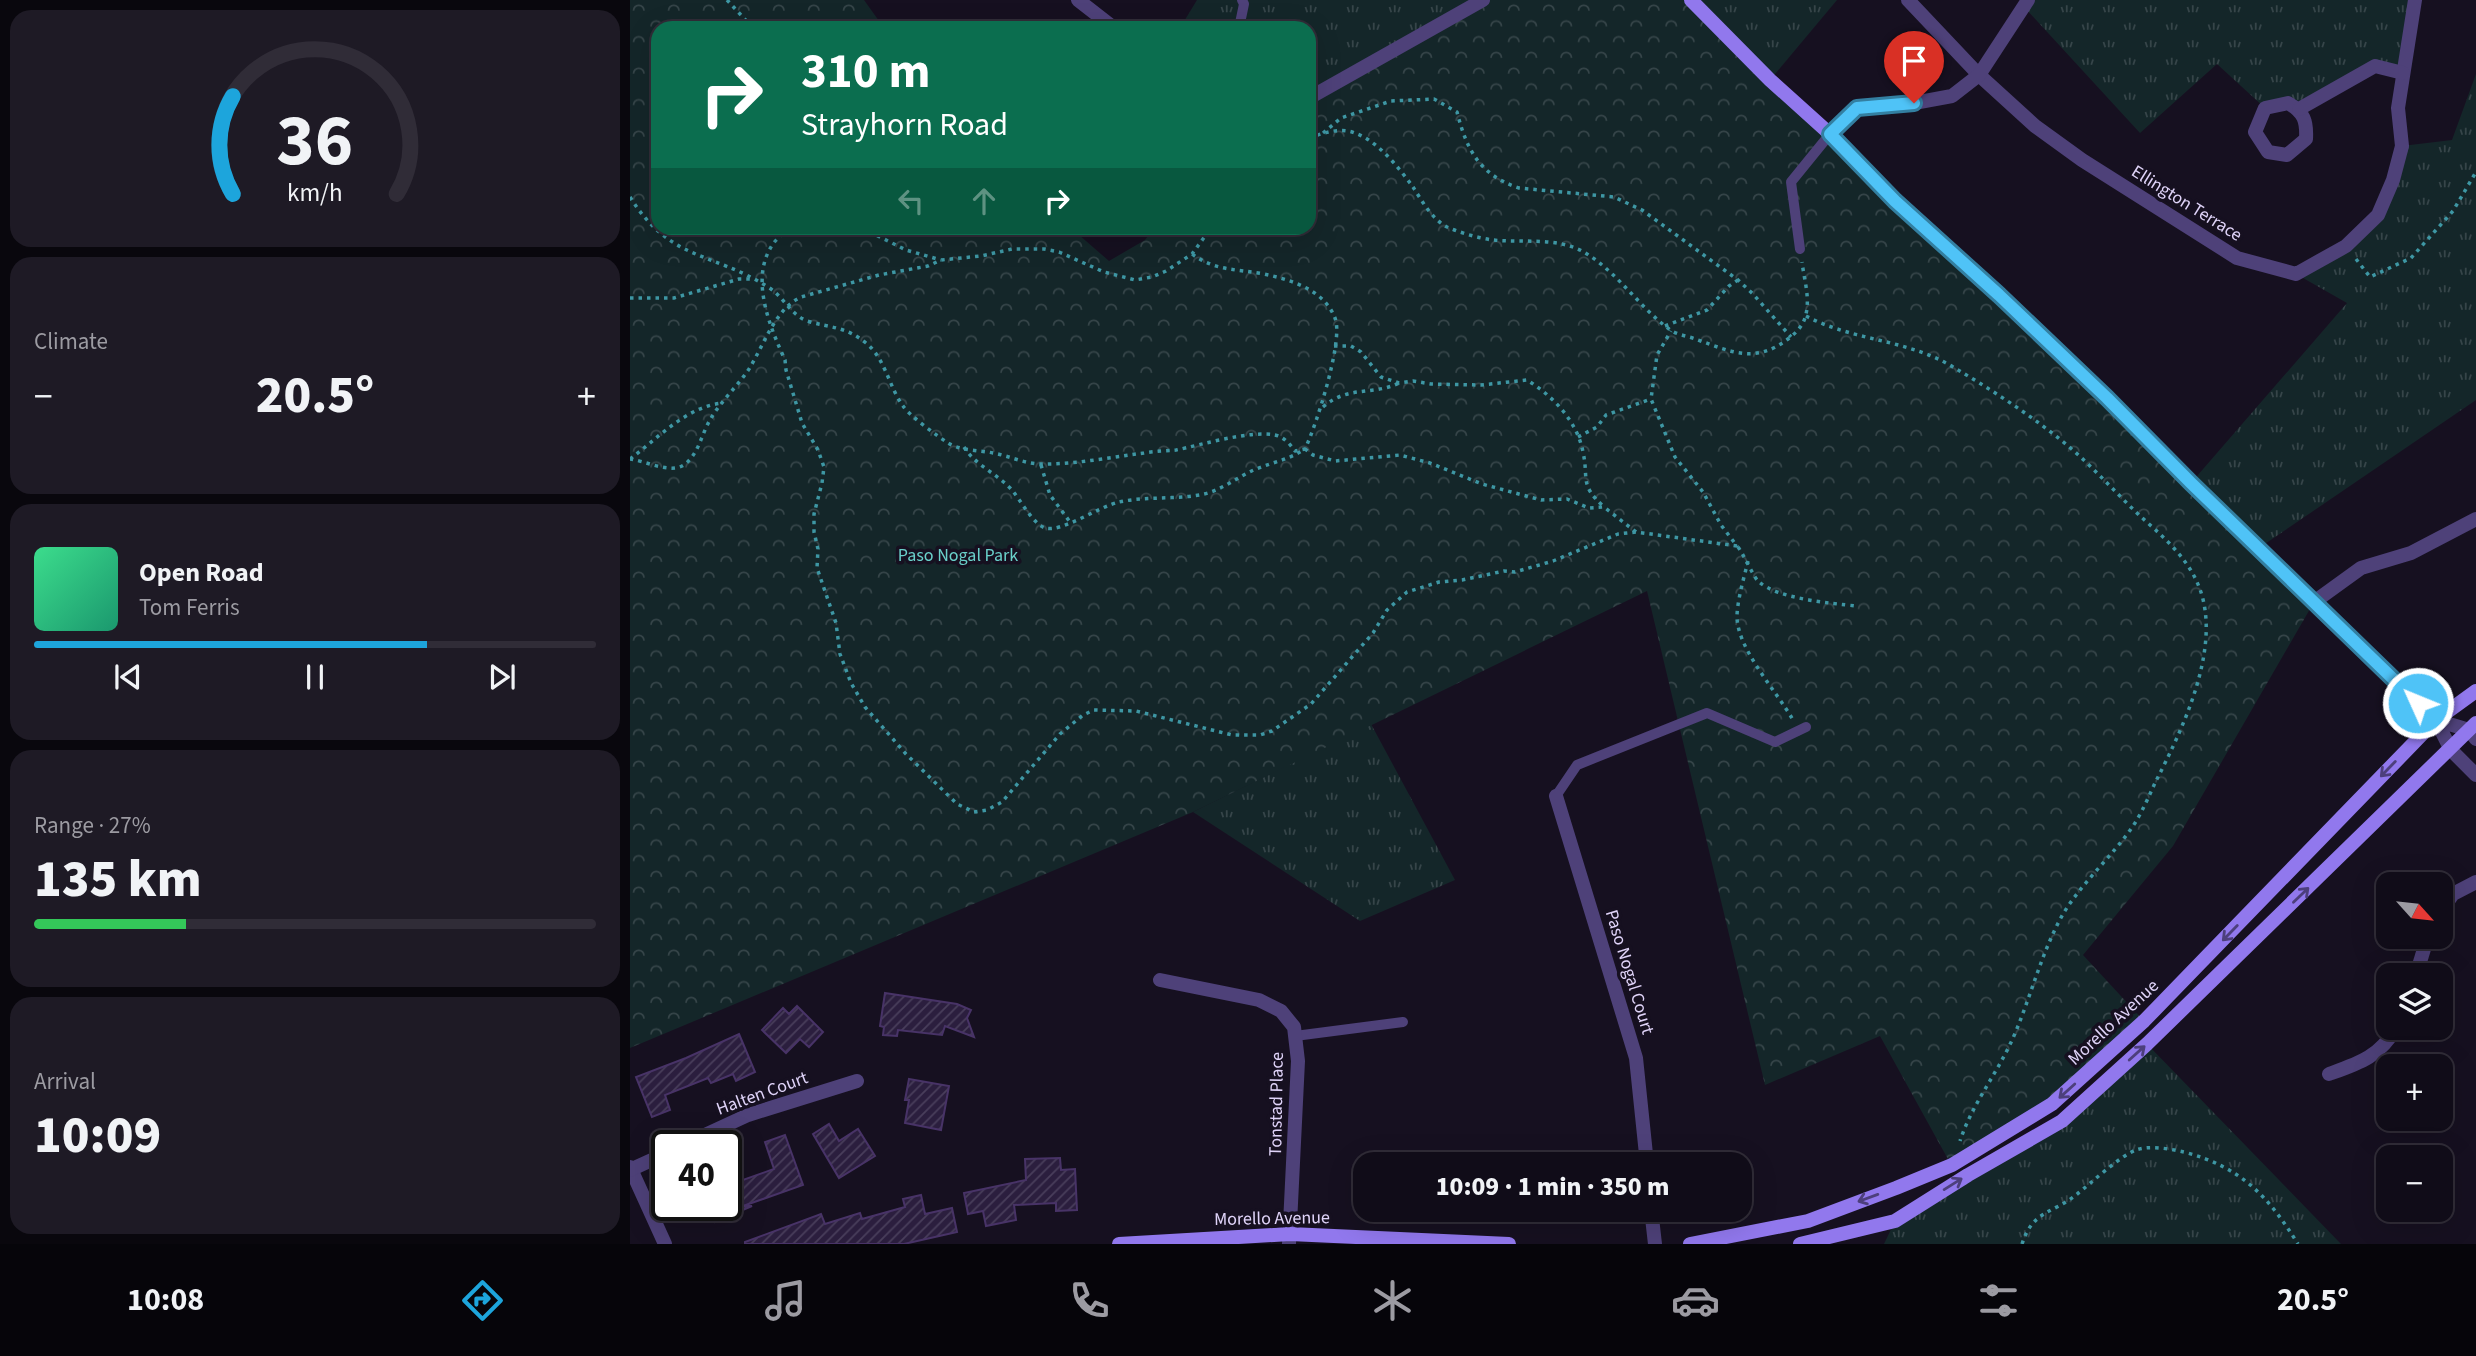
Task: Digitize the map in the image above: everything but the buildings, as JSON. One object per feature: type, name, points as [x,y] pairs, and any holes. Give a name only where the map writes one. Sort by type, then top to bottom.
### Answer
[{"type":"street","points":[[1078,0],[1105,21]]},
{"type":"street","points":[[1316,93],[1483,0]]},
{"type":"street","points":[[1691,0],[1770,80],[1830,134],[1895,201],[2107,398],[2436,720],[2451,750],[2476,775]]},
{"type":"street","name":"Ellington Terrace","points":[[1908,0],[1979,75],[2035,125],[2082,160],[2237,258],[2296,274],[2346,246],[2378,215],[2393,180],[2402,146],[2398,108],[2414,0]]},
{"type":"street","points":[[1830,134],[1857,108],[1914,103],[1952,96],[1979,75],[2028,0]]},
{"type":"street","points":[[2299,110],[2375,66],[2403,73]]},
{"type":"street","points":[[2314,602],[2361,568],[2411,554],[2476,519]]},
{"type":"street","name":"Morello Avenue","points":[[1690,1244],[1808,1220],[1952,1165],[2052,1104],[2144,1021],[2436,720],[2476,691]]},
{"type":"street","points":[[2436,720],[2474,731]]},
{"type":"street","points":[[1800,1244],[1895,1221],[2062,1121],[2147,1044],[2451,750],[2474,731]]},
{"type":"street","name":"Paso Nogal Court","points":[[1556,796],[1636,1058],[1646,1152]]},
{"type":"street","points":[[2454,893],[2476,882]]},
{"type":"street","name":"Tonstad Place","points":[[1160,980],[1259,1000],[1281,1011],[1294,1027],[1298,1061],[1290,1239]]},
{"type":"street","points":[[2329,1074],[2366,1060],[2389,1040]]},
{"type":"street","name":"Halten Court","points":[[716,1130],[748,1115],[857,1081]]},
{"type":"street","points":[[651,1160],[630,1169],[665,1244]]},
{"type":"street","points":[[1652,1222],[1655,1244]]},
{"type":"street","name":"Morello Avenue","points":[[1119,1244],[1290,1239],[1509,1244]]},
{"type":"lane","points":[[1240,21],[1244,4],[1242,0]]},
{"type":"lane","points":[[1800,249],[1791,183],[1830,134]]},
{"type":"lane","points":[[1556,796],[1577,765],[1707,713],[1775,742],[1802,729]]},
{"type":"lane","points":[[1295,1036],[1402,1022]]},
{"type":"path","points":[[727,0],[746,21]]},
{"type":"path","points":[[1321,134],[1341,118],[1391,102],[1434,99],[1457,113],[1468,147],[1489,174],[1504,183],[1535,191],[1600,195],[1628,203],[1655,218],[1738,280],[1791,337]]},
{"type":"path","points":[[1316,136],[1337,131],[1354,132],[1367,139],[1392,162],[1421,201],[1448,227],[1475,237],[1547,242],[1579,250],[1607,270],[1671,331],[1732,353],[1748,355],[1764,352],[1779,346],[1801,327],[1806,317],[1808,297],[1800,249]]},
{"type":"path","points":[[2346,246],[2370,277],[2411,258],[2453,211],[2476,172]]},
{"type":"path","points":[[630,197],[651,226]]},
{"type":"path","points":[[660,235],[687,252],[764,284],[775,291],[787,307],[806,320],[836,326],[868,344],[878,356],[904,408],[918,418],[929,431],[950,444],[976,452],[990,452],[1041,465],[1175,450],[1231,438],[1276,435],[1288,441],[1295,451],[1305,449],[1313,455],[1335,461],[1400,455],[1430,463],[1482,484],[1541,500],[1567,499],[1589,508],[1604,507]]},
{"type":"path","points":[[782,235],[766,257],[763,302],[785,360],[802,423],[818,450],[824,467],[814,514],[814,533],[818,549],[817,568],[836,623],[840,654],[865,707],[906,754],[957,804],[974,812],[987,810],[1002,802],[1060,734],[1083,715],[1094,710],[1136,710],[1232,735],[1259,735],[1272,731],[1311,704],[1373,633],[1387,610],[1407,592],[1439,582],[1462,580],[1504,570],[1515,572],[1553,561],[1618,534],[1636,533],[1737,546]]},
{"type":"path","points":[[876,235],[906,250],[941,260]]},
{"type":"path","points":[[630,459],[666,468],[681,466],[694,454],[708,424],[749,369],[776,320],[790,302],[817,291],[928,266],[941,260],[981,256],[1012,249],[1059,252],[1111,274],[1135,280],[1166,271],[1192,254],[1206,235]]},
{"type":"path","points":[[964,447],[971,460],[991,471],[1010,488],[1034,520],[1044,528],[1056,529],[1118,502],[1205,494],[1255,469],[1292,457],[1305,449],[1331,372],[1336,321],[1321,297],[1310,289],[1266,275],[1205,264],[1192,254]]},
{"type":"path","points":[[630,298],[674,298],[739,279],[753,279]]},
{"type":"path","points":[[1665,326],[1707,310],[1728,286],[1738,280]]},
{"type":"path","points":[[1806,317],[1837,330],[1909,348],[1940,359],[2051,432],[2091,466],[2176,551],[2197,582],[2206,618],[2206,636],[2200,669],[2180,732],[2136,822],[2074,899],[2057,926],[2013,1038],[1964,1128],[1952,1165]]},
{"type":"path","points":[[1671,331],[1657,355],[1651,399],[1675,457],[1703,492],[1721,524],[1748,561],[1757,580],[1774,590],[1812,601],[1856,606]]},
{"type":"path","points":[[1334,346],[1351,346],[1361,352],[1381,377],[1399,383]]},
{"type":"path","points":[[1321,408],[1347,392],[1387,388],[1413,381],[1481,385],[1527,380],[1557,403],[1578,438],[1583,453],[1585,481],[1590,494],[1636,533]]},
{"type":"path","points":[[1578,438],[1597,427],[1606,415],[1651,399]]},
{"type":"path","points":[[630,459],[675,424],[703,408],[723,403]]},
{"type":"path","points":[[1041,465],[1050,495],[1070,522]]},
{"type":"path","points":[[1748,561],[1737,615],[1739,631],[1744,646],[1802,729]]},
{"type":"path","points":[[2022,1244],[2027,1229],[2041,1215],[2068,1202],[2136,1150],[2150,1148],[2171,1149],[2200,1156],[2226,1167],[2248,1181],[2267,1199],[2298,1244]]},
{"type":"green space","name":"Paso Nogal Park","points":[[630,0],[864,0],[879,21],[651,21],[651,235],[1079,235],[1109,261],[1145,240],[1149,235],[1316,235],[1316,94],[1483,0],[1691,0],[2314,602],[2173,846],[2083,955],[2144,1021],[2052,1104],[1949,1161],[1880,1036],[1765,1085],[1647,591],[1193,812],[630,1048]]},
{"type":"green space","points":[[1197,0],[1483,0],[1316,94],[1316,21],[1184,21]]},
{"type":"green space","points":[[1691,0],[1837,0],[1770,80]]},
{"type":"green space","points":[[2028,0],[2415,0],[2403,73],[2375,66],[2317,98],[2265,108],[2217,64],[2140,133],[2025,8]]},
{"type":"green space","points":[[2476,74],[2476,400],[2259,548],[2191,483],[2347,303],[2296,274],[2378,215],[2402,146],[2452,140]]},
{"type":"green space","points":[[1371,724],[1455,880],[1360,921],[1193,812]]},
{"type":"green space","points":[[2147,1044],[2341,1244],[1884,1244],[1895,1221],[2062,1121]]},
{"type":"route","points":[[1914,103],[1857,108],[1830,134],[1895,201],[2089,380],[2418,703]]}]
